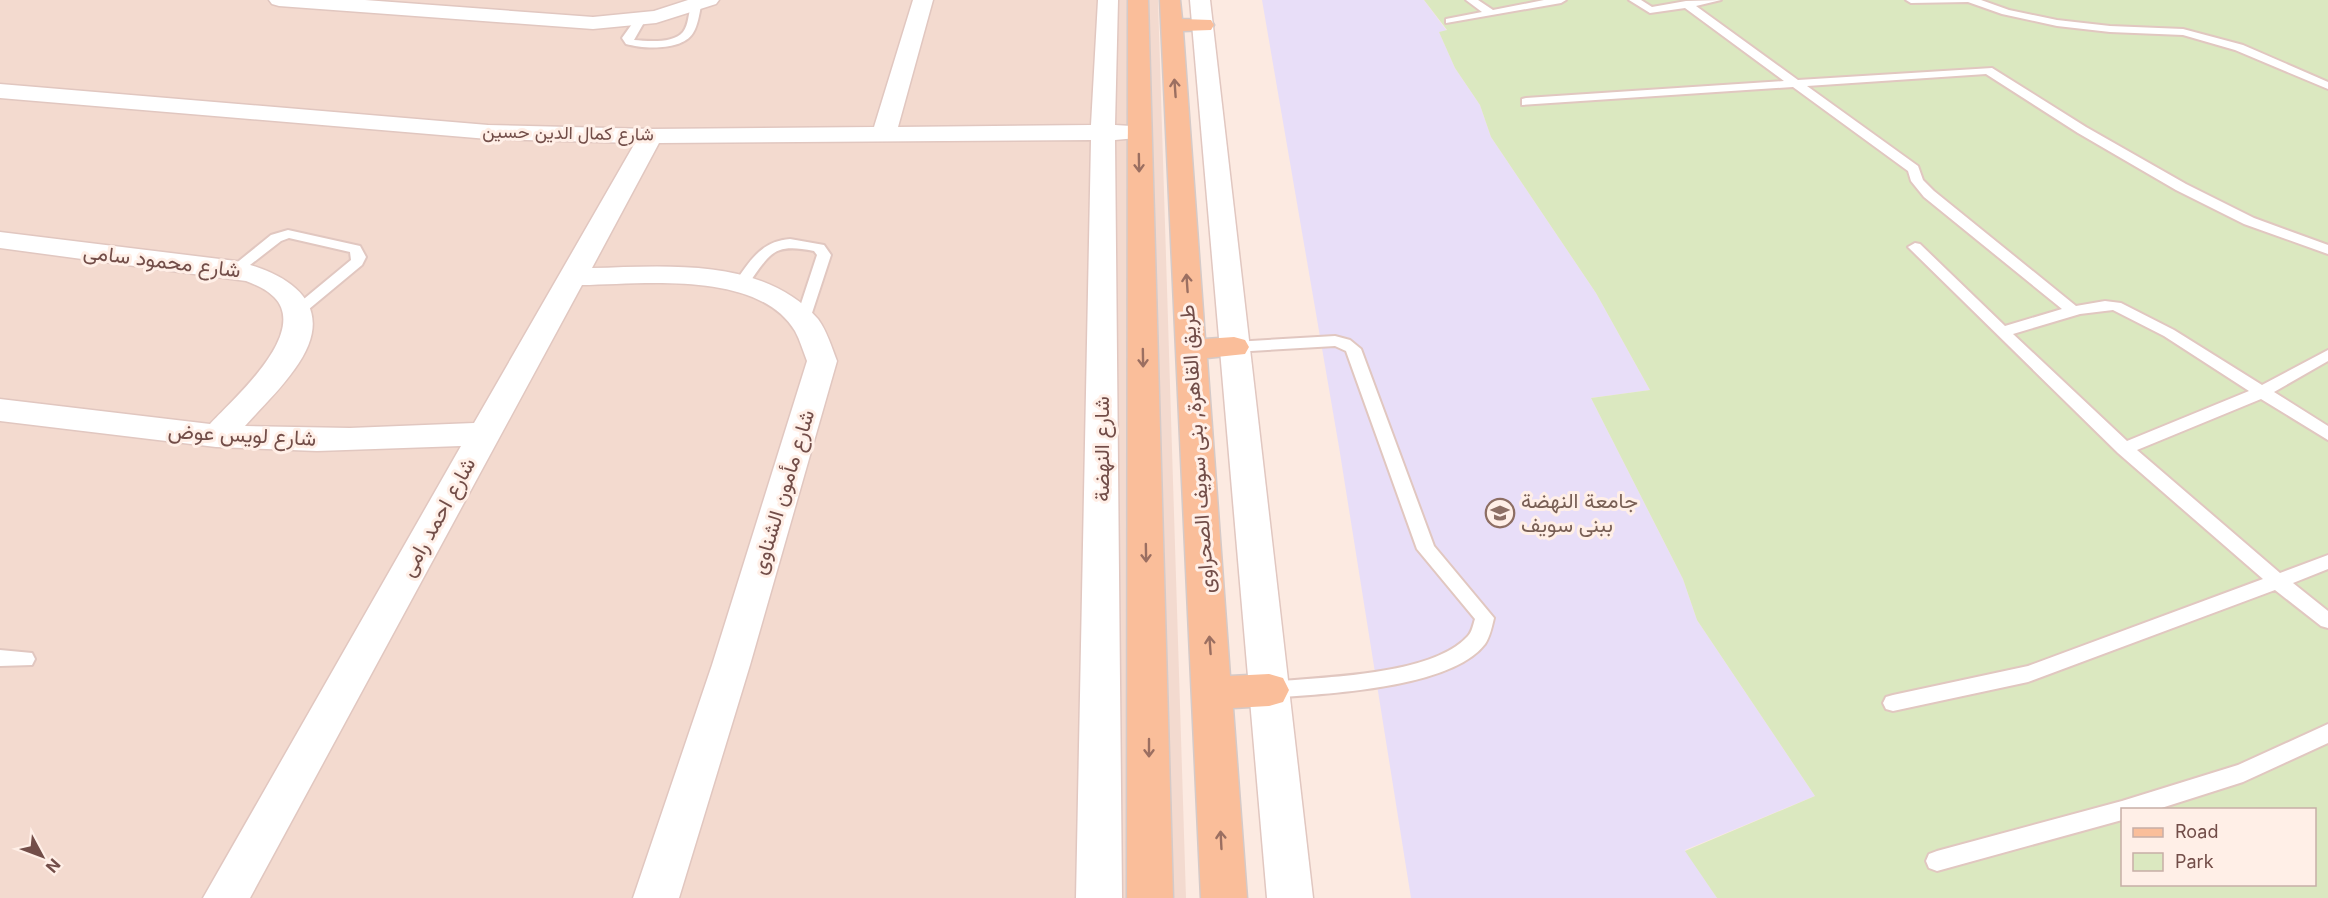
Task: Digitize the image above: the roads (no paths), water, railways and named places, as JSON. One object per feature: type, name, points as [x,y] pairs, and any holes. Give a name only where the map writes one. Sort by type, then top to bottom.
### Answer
[{"type":"main road","points":[[1138,0],[1150,898]]},
{"type":"main road","points":[[1170,12],[1202,12]]},
{"type":"main road","name":"طريق القاهرة, بنى سويف الصحراوى","points":[[1170,12],[1224,898]]},
{"type":"main road","points":[[1191,349],[1234,347]]},
{"type":"main road","points":[[1213,693],[1269,690]]},
{"type":"street","points":[[279,0],[578,23],[641,19],[703,3]]},
{"type":"street","points":[[884,134],[923,0]]},
{"type":"street","name":"شارع النهضة","points":[[1099,898],[1103,132],[1108,0]]},
{"type":"street","points":[[1202,12],[1290,898]]},
{"type":"street","name":"شارع كمال الدين حسين","points":[[0,91],[444,130],[651,136],[1139,132]]},
{"type":"street","name":"شارع احمد رامى","points":[[226,898],[651,136]]},
{"type":"street","name":"شارع محمود سامى","points":[[0,240],[236,269],[278,284],[287,292],[298,311]]},
{"type":"street","name":"شارع مأمون الشناوى","points":[[572,277],[699,276],[741,284],[777,298],[803,319],[818,344],[822,361],[731,665],[656,898]]},
{"type":"street","points":[[218,436],[284,364],[296,340],[298,311]]},
{"type":"street","name":"شارع لويس عوض","points":[[0,410],[154,431],[218,436],[322,440],[484,434]]},
{"type":"lane","points":[[1471,0],[1491,13]]},
{"type":"lane","points":[[1450,21],[1561,0]]},
{"type":"lane","points":[[1634,0],[1650,10],[1716,0]]},
{"type":"lane","points":[[1911,0],[1965,0]]},
{"type":"lane","points":[[1972,0],[2002,12],[2044,20],[2110,28],[2162,29],[2217,39],[2252,51],[2328,86]]},
{"type":"lane","points":[[1686,4],[1914,169],[1917,181],[1929,195],[2074,312]]},
{"type":"lane","points":[[1526,102],[1988,70],[2082,130],[2181,187],[2249,221],[2328,250]]},
{"type":"lane","points":[[236,269],[276,238],[288,234],[355,249],[359,257],[357,262],[298,311]]},
{"type":"lane","points":[[741,284],[773,245],[788,241],[819,248],[824,255],[803,319]]},
{"type":"lane","points":[[1915,247],[2124,448],[2276,582],[2328,621]]},
{"type":"lane","points":[[2002,332],[2108,305],[2127,310],[2169,333],[2328,434]]},
{"type":"lane","points":[[1234,347],[1335,341],[1345,343],[1353,350],[1426,549],[1438,567],[1485,618],[1481,637],[1470,649],[1432,667],[1390,678],[1269,690]]},
{"type":"lane","points":[[2124,448],[2262,392],[2328,355]]},
{"type":"lane","points":[[1893,703],[2028,674],[2117,643],[2328,562]]},
{"type":"lane","points":[[0,658],[25,659]]},
{"type":"lane","points":[[2129,808],[2243,773],[2328,733]]},
{"type":"lane","points":[[1937,861],[2121,811]]},
{"type":"place","name":"جامعة النهضة ببنى سويف","points":[[1500,513]]}]
